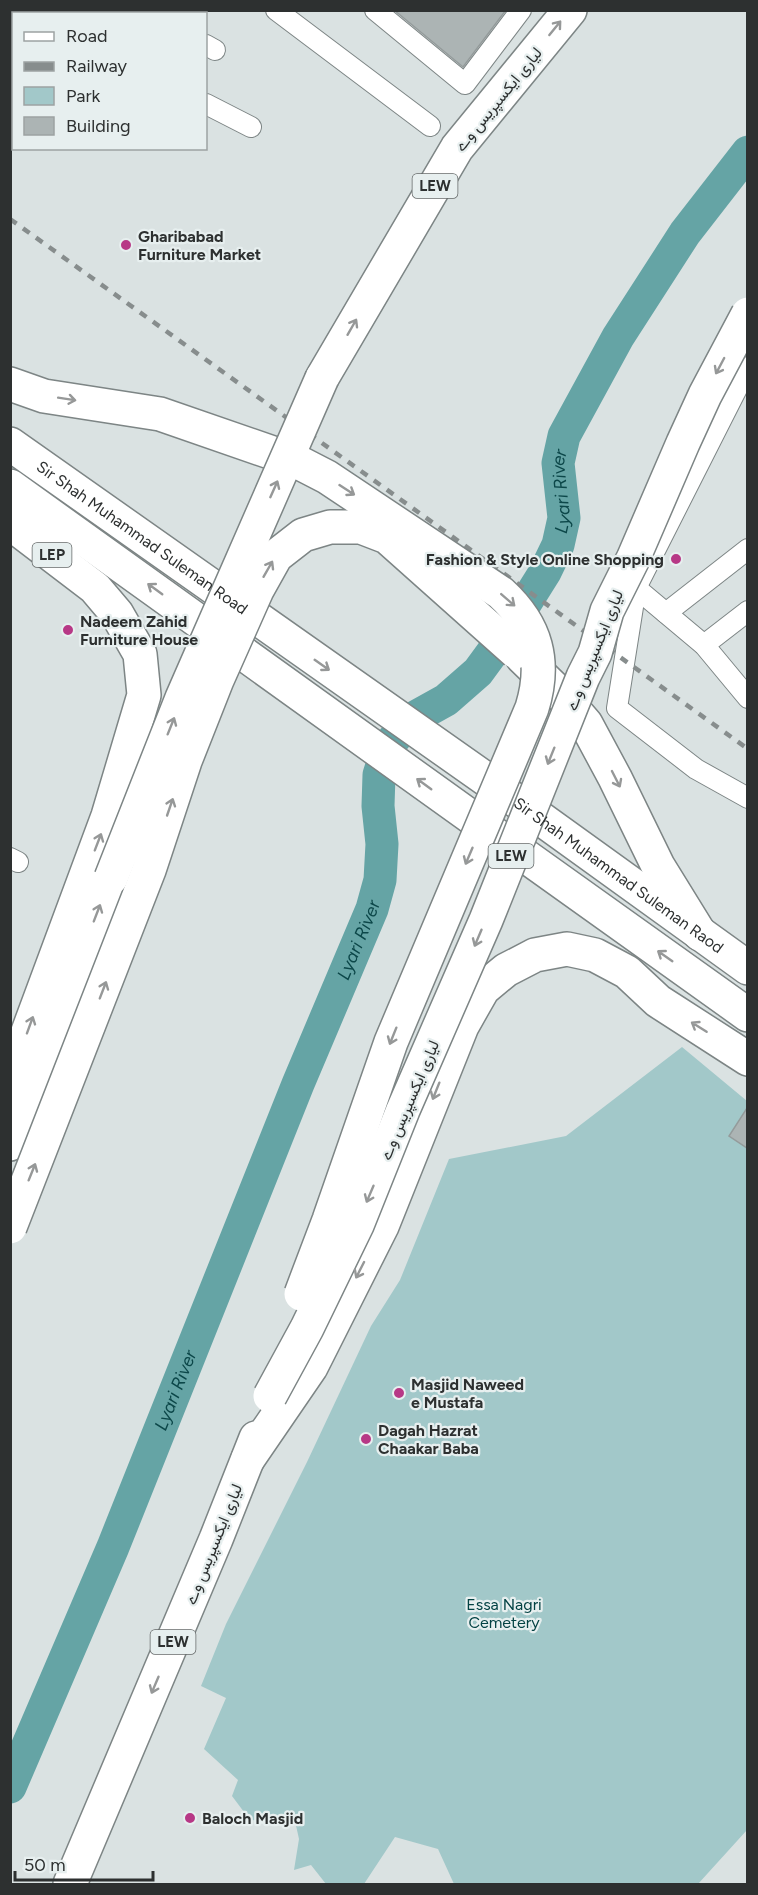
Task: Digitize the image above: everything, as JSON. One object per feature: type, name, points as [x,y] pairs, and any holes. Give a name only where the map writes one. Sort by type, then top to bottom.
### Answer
[{"type":"highway","name":"لیاری ایکسپریس وے","points":[[10,1144],[182,698],[322,378],[457,148],[570,10]]},
{"type":"highway","name":"لیاری ایکسپریس وے","points":[[70,1884],[249,1459],[270,1396],[307,1328],[357,1225],[403,1110],[486,920],[583,677],[595,653],[607,611],[633,560],[705,395],[747,314]]},
{"type":"highway","name":"LEW","points":[[10,384],[44,396],[160,414],[296,462],[327,477],[501,594],[517,608],[526,621],[539,656],[539,687],[532,708],[391,1042],[329,1220],[289,1325],[270,1396]]},
{"type":"highway","name":"Sir Shah Muhammad Suleman Road","points":[[10,444],[490,782]]},
{"type":"highway","name":"Sir Shah Muhammad Suleman Road","points":[[10,486],[747,1015]]},
{"type":"highway","name":"LEP","points":[[10,521],[95,588],[117,614],[140,654],[144,695],[108,816],[10,1080]]},
{"type":"highway","points":[[10,1227],[149,870],[185,761],[209,700],[257,590],[276,556],[303,535],[330,527],[361,527],[387,537],[562,696],[586,724],[658,866],[700,934]]},
{"type":"highway","name":"Sir Shah Muhammad Suleman Raod","points":[[490,782],[747,968]]},
{"type":"highway","name":"LEW","points":[[249,1459],[311,1367],[382,1226],[462,1026],[483,988],[506,970],[535,956],[567,949],[595,955],[627,972],[658,1001],[747,1059]]},
{"type":"street","points":[[276,10],[430,126]]},
{"type":"street","points":[[375,10],[396,17],[465,84],[521,10]]},
{"type":"street","points":[[207,105],[251,127]]},
{"type":"street","points":[[747,367],[636,588],[617,708],[696,769],[747,798]]},
{"type":"street","points":[[666,613],[747,549]]},
{"type":"street","points":[[636,588],[704,645],[747,698]]},
{"type":"street","points":[[704,645],[747,611]]},
{"type":"green space","name":"Essa Nagri Cemetery","points":[[682,1047],[747,1101],[747,1830],[698,1884],[454,1884],[438,1849],[395,1837],[364,1884],[326,1884],[311,1865],[294,1870],[299,1839],[295,1821],[250,1820],[232,1796],[238,1780],[204,1749],[226,1698],[201,1686],[226,1624],[307,1462],[371,1326],[400,1280],[449,1159],[566,1136]]},
{"type":"building","points":[[394,10],[506,10],[463,67]]},
{"type":"building","points":[[747,1108],[747,1148],[729,1136]]},
{"type":"waterway","name":"Lyari River","points":[[10,1787],[113,1547],[298,1084],[372,909],[380,880],[382,844],[378,806],[379,775],[388,746],[410,720],[446,700],[478,672],[508,631],[545,572],[558,545],[564,518],[558,463],[564,436],[618,337],[685,233],[748,152]]},
{"type":"railway","points":[[10,219],[748,749]]},
{"type":"place","name":"Gharibabad Furniture Market","points":[[126,245]]},
{"type":"place","name":"Fashion & Style Online Shopping","points":[[676,559]]},
{"type":"place","name":"Nadeem Zahid Furniture House","points":[[68,630]]},
{"type":"place","name":"Masjid Naweed e Mustafa","points":[[399,1393]]},
{"type":"place","name":"Dagah Hazrat Chaakar Baba","points":[[366,1439]]},
{"type":"place","name":"Baloch Masjid","points":[[190,1818]]}]
